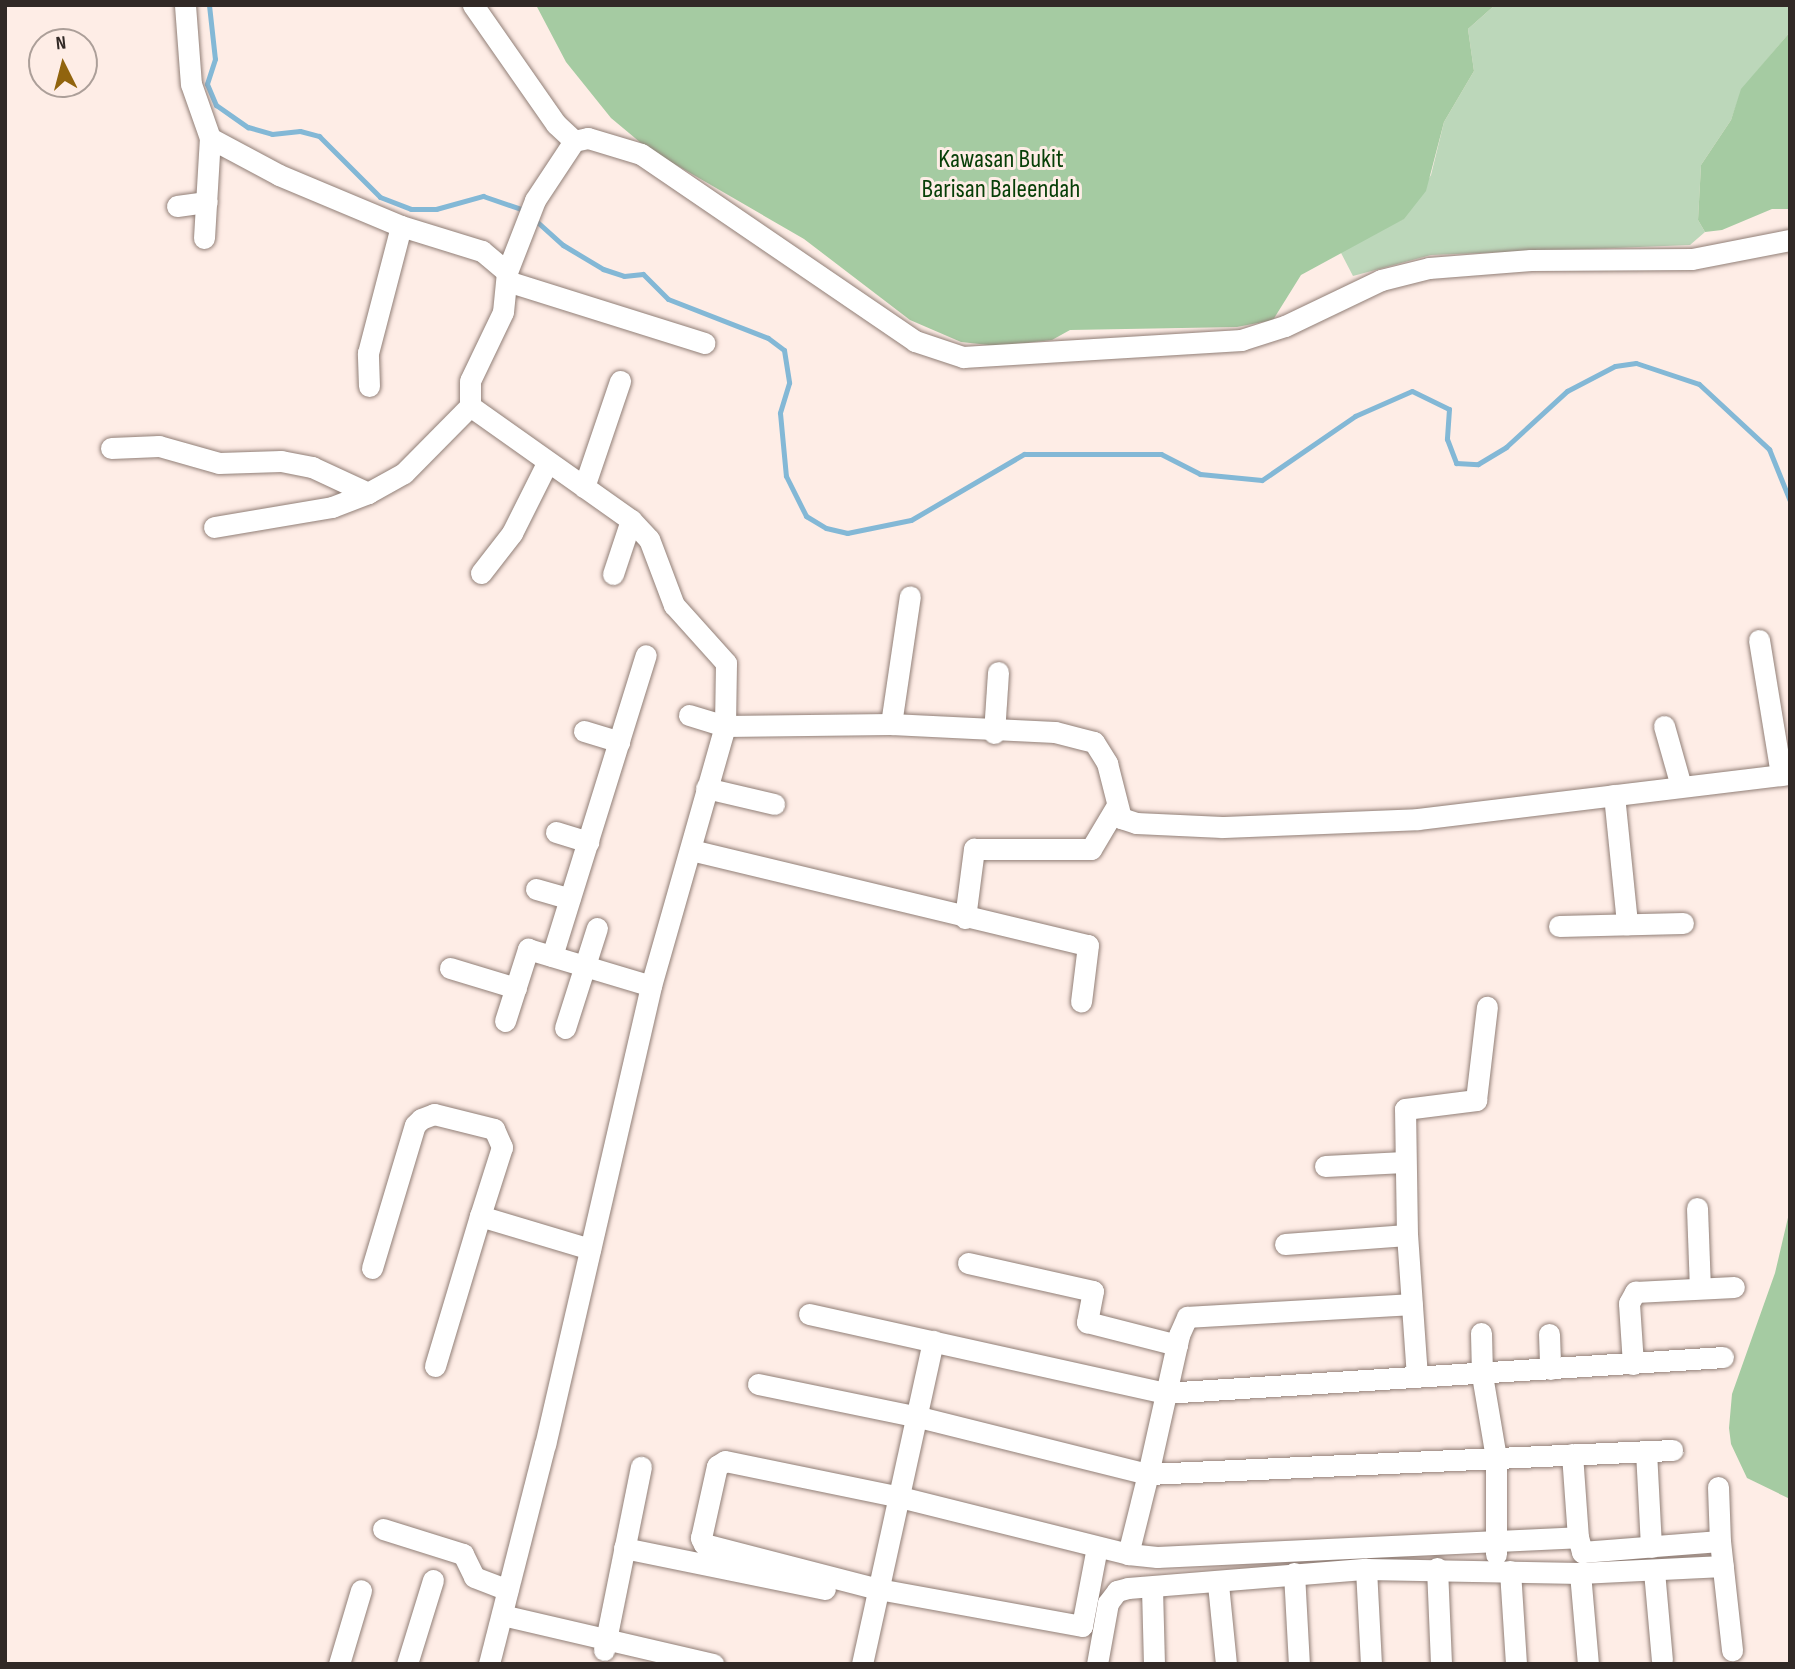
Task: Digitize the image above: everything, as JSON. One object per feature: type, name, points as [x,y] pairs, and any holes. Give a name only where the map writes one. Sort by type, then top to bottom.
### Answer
[{"type":"street","points":[[185,5],[191,84],[210,138],[204,238]]},
{"type":"street","points":[[473,5],[556,124],[574,141],[615,143],[641,154],[915,341],[963,357],[1241,340],[1285,326],[1381,280],[1429,268],[1531,260],[1692,259],[1790,240]]},
{"type":"street","points":[[210,138],[279,175],[401,226],[482,251],[507,276],[705,344]]},
{"type":"street","points":[[214,527],[332,507],[369,493],[404,473],[470,406],[470,380],[503,312],[507,276],[532,209],[574,141]]},
{"type":"street","points":[[177,206],[207,202]]},
{"type":"street","points":[[369,386],[368,353],[401,226]]},
{"type":"street","points":[[584,487],[620,381]]},
{"type":"street","points":[[470,406],[631,520],[649,539],[674,605],[726,663],[724,726],[651,986],[489,1664]]},
{"type":"street","points":[[111,448],[159,446],[219,463],[281,461],[312,467],[369,493]]},
{"type":"street","points":[[481,573],[530,504],[547,463]]},
{"type":"street","points":[[613,574],[631,520]]},
{"type":"street","points":[[891,724],[910,596]]},
{"type":"street","points":[[690,715],[724,726],[891,724],[994,733],[1055,733],[1094,742],[1107,762],[1116,807],[1121,818],[1136,823],[1222,827],[1418,819],[1785,775],[1759,640]]},
{"type":"street","points":[[552,956],[646,655]]},
{"type":"street","points":[[994,733],[998,672]]},
{"type":"street","points":[[1664,726],[1681,786]]},
{"type":"street","points":[[584,731],[619,742]]},
{"type":"street","points":[[706,788],[774,804]]},
{"type":"street","points":[[1614,795],[1627,924]]},
{"type":"street","points":[[965,918],[974,849],[1091,849],[1116,807]]},
{"type":"street","points":[[556,832],[588,842]]},
{"type":"street","points":[[691,850],[965,918],[1088,945],[1081,1002]]},
{"type":"street","points":[[536,889],[570,899]]},
{"type":"street","points":[[1559,926],[1683,923]]},
{"type":"street","points":[[565,1028],[597,928]]},
{"type":"street","points":[[505,1021],[528,949],[651,986]]},
{"type":"street","points":[[450,968],[516,988]]},
{"type":"street","points":[[1417,1377],[1407,1236],[1405,1109],[1476,1100],[1487,1007]]},
{"type":"street","points":[[372,1268],[415,1125],[421,1119],[434,1114],[495,1129],[502,1147],[435,1366]]},
{"type":"street","points":[[1325,1166],[1404,1162]]},
{"type":"street","points":[[1697,1208],[1700,1288]]},
{"type":"street","points":[[480,1216],[590,1250]]},
{"type":"street","points":[[1285,1244],[1407,1236]]},
{"type":"street","points":[[968,1263],[1093,1291],[1087,1322],[1177,1345]]},
{"type":"street","points":[[1633,1364],[1632,1294],[1734,1287]]},
{"type":"street","points":[[1128,1554],[1164,1393],[1187,1317],[1412,1304]]},
{"type":"street","points":[[809,1314],[1164,1393],[1723,1357]]},
{"type":"street","points":[[1481,1333],[1482,1374],[1496,1458],[1497,1542],[1516,1664]]},
{"type":"street","points":[[1549,1334],[1550,1369]]},
{"type":"street","points":[[862,1664],[919,1417],[933,1341]]},
{"type":"street","points":[[758,1384],[919,1417],[1148,1474],[1672,1450]]},
{"type":"street","points":[[1646,1451],[1651,1547]]},
{"type":"street","points":[[1572,1454],[1578,1537],[1582,1552],[1720,1541]]},
{"type":"street","points":[[1578,1537],[1215,1555],[1128,1554],[900,1497],[725,1461],[718,1466],[701,1538],[704,1544],[1099,1654],[1108,1603],[1116,1591],[1218,1584],[1294,1573],[1366,1569],[1437,1568],[1580,1573],[1723,1566]]},
{"type":"street","points":[[605,1645],[641,1467]]},
{"type":"street","points":[[1718,1487],[1720,1541],[1732,1650]]},
{"type":"street","points":[[383,1529],[463,1554],[474,1577],[508,1591]]},
{"type":"street","points":[[624,1548],[877,1594],[1082,1626],[1097,1548]]},
{"type":"street","points":[[1437,1568],[1441,1664]]},
{"type":"street","points":[[1366,1569],[1371,1664]]},
{"type":"street","points":[[1654,1571],[1662,1660]]},
{"type":"street","points":[[1294,1573],[1299,1664]]},
{"type":"street","points":[[1580,1573],[1588,1664]]},
{"type":"street","points":[[407,1664],[433,1580]]},
{"type":"street","points":[[1218,1584],[1226,1664]]},
{"type":"street","points":[[1152,1588],[1154,1664]]},
{"type":"street","points":[[339,1664],[361,1591]]},
{"type":"street","points":[[500,1622],[605,1645],[713,1664]]},
{"type":"street","points":[[605,1645],[654,1664]]},
{"type":"green space","name":"Kawasan Bukit Barisan Baleendah","points":[[536,5],[1495,5],[1468,29],[1474,71],[1444,122],[1426,191],[1404,219],[1301,275],[1273,320],[1237,327],[1070,330],[1052,340],[998,346],[961,342],[910,320],[804,239],[647,148],[611,118],[566,62]]},
{"type":"green space","points":[[1495,5],[1790,5],[1790,32],[1742,89],[1731,120],[1701,165],[1698,220],[1705,232],[1690,245],[1431,255],[1353,276],[1340,251],[1403,219],[1431,175],[1444,122],[1474,71],[1468,29]]},
{"type":"green space","points":[[1790,32],[1790,209],[1772,209],[1722,230],[1705,232],[1698,220],[1701,165],[1731,120],[1741,89]]},
{"type":"green space","points":[[1790,1209],[1790,1499],[1747,1478],[1731,1444],[1729,1428],[1732,1394],[1775,1273]]},
{"type":"waterway","points":[[209,5],[215,59],[207,84],[216,105],[248,127],[272,134],[300,131],[319,136],[380,197],[411,209],[436,209],[483,196],[524,210]]},
{"type":"waterway","points":[[534,219],[563,245],[603,269],[624,276],[643,274],[668,299],[768,338],[784,350],[789,383],[780,413],[786,476],[806,516],[826,528],[847,533],[911,520],[1024,454],[1161,454],[1200,474],[1262,480],[1355,416],[1412,391],[1449,409],[1447,439],[1456,463],[1478,464],[1506,447],[1567,391],[1615,366],[1636,363],[1699,384],[1769,449],[1790,501]]}]
